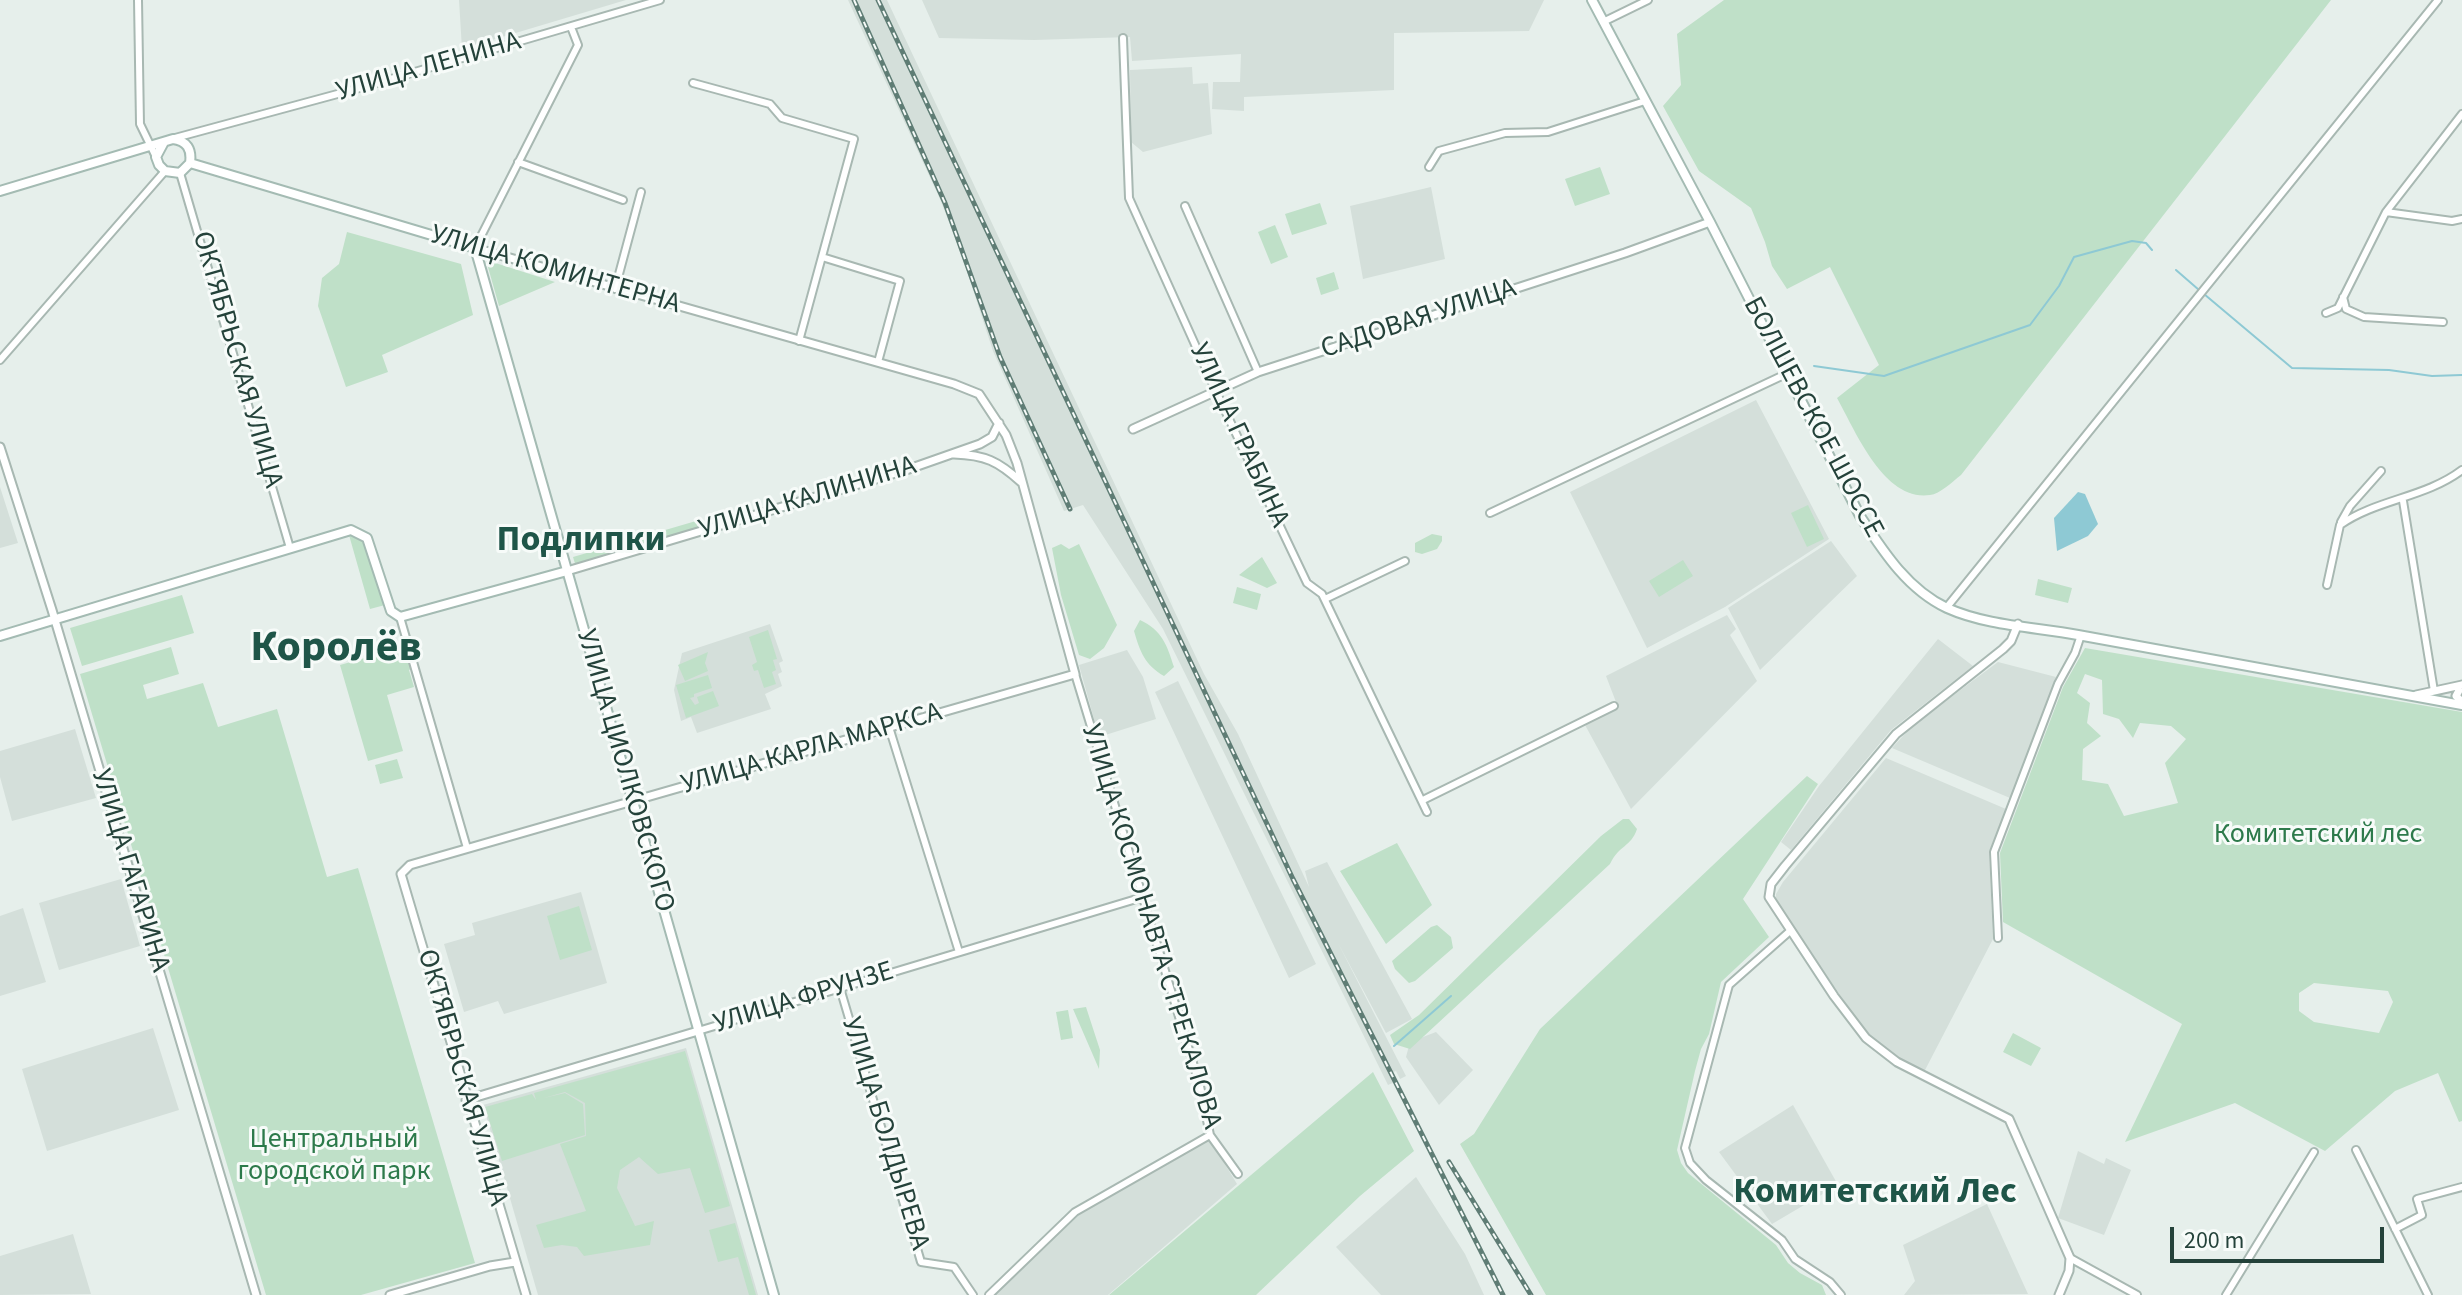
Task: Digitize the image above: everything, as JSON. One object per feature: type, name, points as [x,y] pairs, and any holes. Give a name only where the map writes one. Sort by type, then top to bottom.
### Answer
[{"type":"main road","name":"БОЛШЕВСКОЕ ШОССЕ","points":[[1592,0],[1860,516],[1883,552],[1911,582],[1947,607],[2018,624],[2462,703]]},
{"type":"main road","name":"УЛИЦА ЛЕНИНА","points":[[0,191],[169,140]]},
{"type":"main road","points":[[169,140],[181,140],[188,146],[190,163],[180,173],[165,171],[159,165],[156,157],[159,148],[169,140]]},
{"type":"main road","name":"УЛИЦА КОМИНТЕРНА","points":[[190,163],[475,248]]},
{"type":"main road","name":"УЛИЦА ЦИОЛКОВСКОГО","points":[[475,248],[774,1295]]},
{"type":"main road","points":[[0,636],[351,530],[367,538],[391,611],[400,617]]},
{"type":"main road","name":"УЛИЦА КАЛИНИНА","points":[[400,617],[567,571]]},
{"type":"street","points":[[138,0],[140,124],[156,157]]},
{"type":"street","name":"УЛИЦА ЛЕНИНА","points":[[169,140],[660,0]]},
{"type":"street","points":[[1603,22],[1648,0]]},
{"type":"street","points":[[1947,607],[2438,0]]},
{"type":"street","points":[[475,248],[578,45],[571,27]]},
{"type":"street","name":"УЛИЦА ГРАБИНА","points":[[1123,38],[1129,198],[1307,583],[1325,599],[1427,812]]},
{"type":"street","points":[[693,83],[770,104],[782,118],[854,139],[799,341]]},
{"type":"street","points":[[1429,167],[1439,151],[1505,133],[1548,132],[1645,101]]},
{"type":"street","points":[[2326,313],[2338,308],[2386,212],[2462,114]]},
{"type":"street","points":[[188,146],[197,133]]},
{"type":"street","points":[[518,162],[623,200]]},
{"type":"street","points":[[0,360],[165,171]]},
{"type":"street","name":"ОКТЯБРЬСКАЯ УЛИЦА","points":[[180,173],[290,548]]},
{"type":"street","points":[[615,289],[641,192]]},
{"type":"street","points":[[1185,206],[1258,372]]},
{"type":"street","points":[[2386,212],[2452,221],[2462,219]]},
{"type":"street","name":"САДОВАЯ УЛИЦА","points":[[1133,429],[1258,372],[1625,253],[1710,222]]},
{"type":"street","name":"УЛИЦА КОМИНТЕРНА","points":[[475,248],[954,384],[979,394],[999,423],[1017,463],[1075,674]]},
{"type":"street","points":[[822,257],[900,281],[878,362]]},
{"type":"street","points":[[2343,297],[2346,309],[2364,317],[2443,322]]},
{"type":"street","points":[[1490,513],[1786,374]]},
{"type":"street","name":"УЛИЦА КАЛИНИНА","points":[[567,571],[906,470],[980,444],[992,437],[999,423]]},
{"type":"street","name":"УЛИЦА ГАГАРИНА","points":[[0,447],[55,619],[256,1295]]},
{"type":"street","points":[[948,454],[979,455],[1004,466],[1021,482]]},
{"type":"street","points":[[1004,466],[1017,463]]},
{"type":"street","points":[[2340,525],[2368,508],[2403,501],[2462,470]]},
{"type":"street","points":[[2327,585],[2340,525],[2350,506],[2381,471]]},
{"type":"street","points":[[2403,501],[2434,691]]},
{"type":"street","points":[[1325,599],[1405,561]]},
{"type":"street","points":[[400,617],[467,848]]},
{"type":"street","points":[[2018,624],[2011,641],[2003,649],[1912,718],[1896,734],[1810,833],[1771,884],[1770,901],[1842,1006],[1878,1049],[1897,1062],[2009,1119],[2070,1258],[2069,1271],[2059,1295]]},
{"type":"street","points":[[1998,938],[1994,852],[2058,684],[2081,635]]},
{"type":"street","name":"УЛИЦА КАРЛА МАРКСА","points":[[410,865],[1075,674]]},
{"type":"street","name":"УЛИЦА КОСМОНАВТА СТРЕКАЛОВА","points":[[1075,674],[1200,1086],[1210,1135],[1238,1174]]},
{"type":"street","points":[[2414,696],[2462,685]]},
{"type":"street","points":[[2462,685],[2456,696],[2462,703]]},
{"type":"street","points":[[1423,800],[1614,706]]},
{"type":"street","points":[[889,727],[959,952]]},
{"type":"street","name":"ОКТЯБРЬСКАЯ УЛИЦА","points":[[410,865],[401,874],[526,1295]]},
{"type":"street","name":"УЛИЦА ФРУНЗЕ","points":[[466,1100],[1143,897]]},
{"type":"street","points":[[1790,931],[1729,985],[1685,1148],[1690,1163],[1706,1180],[1782,1240],[1795,1259],[1830,1282],[1841,1295]]},
{"type":"street","name":"УЛИЦА БОЛДЫРЕВА","points":[[840,988],[921,1262],[954,1267],[973,1295]]},
{"type":"street","points":[[989,1295],[1075,1212],[1210,1135]]},
{"type":"street","points":[[2356,1150],[2428,1295]]},
{"type":"street","points":[[2226,1295],[2314,1152]]},
{"type":"street","points":[[2395,1229],[2422,1215],[2417,1199],[2462,1187]]},
{"type":"street","points":[[2070,1258],[2137,1295]]},
{"type":"street","points":[[390,1295],[490,1266],[515,1262]]},
{"type":"shaded area","points":[[459,0],[626,0],[462,49]]},
{"type":"shaded area","points":[[848,0],[887,0],[1204,674],[1238,734],[1309,887],[1305,871],[1327,862],[1412,1019],[1386,1033],[1338,943],[1406,1076],[1400,1079],[1396,1071],[1391,1073],[1395,1082],[1388,1085],[1163,629],[1083,505],[1064,511],[993,351],[940,199]]},
{"type":"shaded area","points":[[922,0],[1544,0],[1529,31],[1394,33],[1394,90],[1244,97],[1244,111],[1212,109],[1213,82],[1240,82],[1241,54],[1132,61],[1130,37],[1034,40],[939,38]]},
{"type":"shaded area","points":[[1192,67],[1193,84],[1208,83],[1212,134],[1143,152],[1131,142],[1130,70]]},
{"type":"shaded area","points":[[1431,187],[1445,259],[1363,279],[1350,206]]},
{"type":"shaded area","points":[[1756,400],[1829,539],[1725,607],[1647,648],[1570,492]]},
{"type":"shaded area","points":[[0,487],[18,543],[0,548]]},
{"type":"shaded area","points":[[1831,541],[1857,576],[1760,670],[1728,608]]},
{"type":"shaded area","points":[[1727,615],[1736,629],[1730,635],[1757,681],[1631,809],[1585,725],[1616,702],[1606,676]]},
{"type":"shaded area","points":[[770,624],[783,661],[779,663],[782,672],[778,674],[782,686],[765,694],[771,709],[697,733],[691,717],[681,721],[674,690],[682,653]]},
{"type":"shaded area","points":[[1938,639],[1973,666],[1891,730],[1791,850],[1781,842],[1819,786]]},
{"type":"shaded area","points":[[1127,650],[1143,677],[1156,719],[1099,737],[1079,665]]},
{"type":"shaded area","points":[[1998,662],[2056,677],[2010,798],[1892,748],[1912,726]]},
{"type":"shaded area","points":[[1178,681],[1316,964],[1289,978],[1155,692]]},
{"type":"shaded area","points":[[75,729],[96,798],[12,821],[0,777],[0,751]]},
{"type":"shaded area","points":[[1886,758],[2006,809],[1989,852],[1993,939],[1924,1072],[1899,1059],[1869,1037],[1776,902],[1776,894],[1783,882]]},
{"type":"shaded area","points":[[121,879],[140,946],[59,970],[39,903]]},
{"type":"shaded area","points":[[581,892],[607,983],[504,1014],[498,1001],[464,1012],[444,944],[475,935],[472,923]]},
{"type":"shaded area","points":[[23,908],[46,982],[0,996],[0,916]]},
{"type":"shaded area","points":[[153,1028],[179,1110],[47,1151],[22,1069]]},
{"type":"shaded area","points":[[1436,1032],[1473,1070],[1439,1105],[1406,1057],[1410,1042]]},
{"type":"shaded area","points":[[686,1048],[758,1295],[538,1295],[483,1105]]},
{"type":"shaded area","points":[[1793,1105],[1838,1185],[1772,1224],[1719,1152]]},
{"type":"shaded area","points":[[1209,1138],[1237,1184],[1108,1295],[992,1295],[1067,1220]]},
{"type":"shaded area","points":[[2078,1151],[2104,1164],[2106,1158],[2131,1170],[2104,1235],[2058,1218]]},
{"type":"shaded area","points":[[1416,1177],[1465,1254],[1484,1295],[1381,1295],[1336,1247]]},
{"type":"shaded area","points":[[1987,1204],[2028,1294],[1904,1295],[1915,1281],[1903,1245]]},
{"type":"shaded area","points":[[73,1234],[91,1294],[0,1295],[0,1256]]},
{"type":"green space","points":[[1724,0],[2331,0],[1961,475],[1930,495],[1914,494],[1885,476],[1862,445],[1837,398],[1879,365],[1830,267],[1787,289],[1772,266],[1751,208],[1699,171],[1663,106],[1681,85],[1677,34]]},
{"type":"green space","points":[[1600,167],[1610,194],[1575,206],[1565,179]]},
{"type":"green space","points":[[1320,203],[1327,224],[1292,235],[1285,214]]},
{"type":"green space","points":[[1275,225],[1288,257],[1271,264],[1258,232]]},
{"type":"green space","points":[[347,232],[461,264],[473,315],[382,355],[388,372],[346,387],[318,306],[322,278],[339,264]]},
{"type":"green space","points":[[486,260],[555,282],[499,306]]},
{"type":"green space","points":[[1334,272],[1339,289],[1321,295],[1316,278]]},
{"type":"green space","points":[[1808,505],[1824,539],[1807,547],[1791,513]]},
{"type":"green space","points":[[696,521],[699,531],[576,567],[573,557]]},
{"type":"green space","points":[[356,534],[364,540],[385,605],[370,609],[349,535]]},
{"type":"green space","points":[[1432,534],[1442,536],[1437,549],[1422,554],[1415,552],[1415,543]]},
{"type":"green space","points":[[1061,544],[1069,549],[1079,544],[1117,625],[1104,648],[1090,659],[1079,655],[1061,595],[1052,548]]},
{"type":"green space","points":[[1262,557],[1277,583],[1267,588],[1239,575]]},
{"type":"green space","points":[[1683,560],[1693,576],[1659,597],[1649,581]]},
{"type":"green space","points":[[2038,579],[2072,588],[2068,603],[2035,595]]},
{"type":"green space","points":[[1237,587],[1261,594],[1257,610],[1233,603]]},
{"type":"green space","points":[[182,595],[194,633],[82,666],[70,628]]},
{"type":"green space","points":[[1140,620],[1154,628],[1166,645],[1174,667],[1164,676],[1152,667],[1141,652],[1134,631]]},
{"type":"green space","points":[[768,630],[777,659],[773,660],[776,670],[772,672],[776,684],[764,688],[758,670],[754,671],[752,665],[757,662],[749,637]]},
{"type":"green space","points":[[407,646],[414,687],[387,695],[403,751],[368,761],[340,665]]},
{"type":"green space","name":"Центральный городской парк","points":[[171,647],[179,674],[143,685],[147,699],[203,683],[218,727],[277,709],[327,877],[358,868],[475,1263],[361,1295],[266,1295],[80,674]]},
{"type":"green space","name":"Комитетский лес","points":[[2085,648],[2462,712],[2462,1121],[2459,1122],[2438,1073],[2395,1091],[2325,1151],[2235,1103],[2125,1142],[2182,1024],[2003,922],[2000,853],[2063,687]],"holes":[[[2085,674],[2102,680],[2103,714],[2119,719],[2133,738],[2140,723],[2171,726],[2186,739],[2165,763],[2178,803],[2124,816],[2108,784],[2082,780],[2083,749],[2101,736],[2087,723],[2090,703],[2077,693]],[[2314,983],[2388,991],[2393,1002],[2379,1033],[2314,1022],[2299,1011],[2299,993]]]},
{"type":"green space","points":[[708,652],[705,663],[708,671],[685,681],[678,665]]},
{"type":"green space","points":[[708,675],[712,688],[690,698],[695,705],[699,703],[697,697],[713,691],[719,706],[686,718],[676,685]]},
{"type":"green space","points":[[397,759],[403,778],[380,784],[375,765]]},
{"type":"green space","name":"Комитетский лес","points":[[1807,776],[1818,784],[1743,899],[1769,937],[1721,982],[1709,1034],[1695,1071],[1677,1150],[1688,1173],[1776,1245],[1788,1263],[1822,1285],[1826,1295],[1546,1295],[1460,1144],[1474,1134],[1540,1029]]},
{"type":"green space","points":[[1623,819],[1629,819],[1637,829],[1610,864],[1410,1049],[1394,1044],[1390,1035],[1419,1015],[1601,836]]},
{"type":"green space","points":[[1397,843],[1432,905],[1386,944],[1340,871]]},
{"type":"green space","points":[[579,906],[592,950],[560,960],[547,916]]},
{"type":"green space","points":[[1437,925],[1451,937],[1453,948],[1409,983],[1395,969],[1392,961]]},
{"type":"green space","points":[[1086,1007],[1100,1050],[1099,1069],[1073,1009]]},
{"type":"green space","points":[[1068,1010],[1073,1038],[1061,1040],[1056,1012]]},
{"type":"green space","points":[[2013,1033],[2041,1048],[2031,1066],[2003,1052]]},
{"type":"green space","points":[[685,1051],[730,1206],[705,1213],[690,1168],[658,1174],[639,1157],[620,1170],[617,1188],[635,1226],[654,1221],[650,1245],[584,1256],[577,1247],[562,1245],[544,1248],[536,1225],[586,1211],[560,1144],[586,1136],[585,1103],[565,1092],[544,1098],[565,1093],[583,1104],[585,1135],[502,1161],[485,1107],[532,1094],[536,1100],[534,1093]]},
{"type":"green space","points":[[1373,1072],[1414,1151],[1360,1196],[1256,1295],[1109,1295]]},
{"type":"green space","points":[[735,1223],[756,1295],[749,1295],[738,1257],[718,1262],[709,1230]]},
{"type":"water","points":[[2078,492],[2085,494],[2098,524],[2088,536],[2057,551],[2054,518]]},
{"type":"waterway","points":[[1814,366],[1884,376],[2030,325],[2059,286],[2074,257],[2132,241],[2146,243],[2152,250]]},
{"type":"waterway","points":[[2176,270],[2199,290]]},
{"type":"waterway","points":[[2204,294],[2292,368],[2462,375]]},
{"type":"waterway","points":[[1394,1046],[1451,996]]},
{"type":"railway","points":[[854,0],[945,203],[1000,357],[1070,509]]},
{"type":"railway","points":[[878,0],[1293,879],[1503,1295]]},
{"type":"railway","points":[[1449,1162],[1531,1295]]},
{"type":"district","name":"Подлипки","points":[[581,542]]},
{"type":"district","name":"Королёв","points":[[336,650]]},
{"type":"district","name":"Комитетский Лес","points":[[1875,1194]]}]
